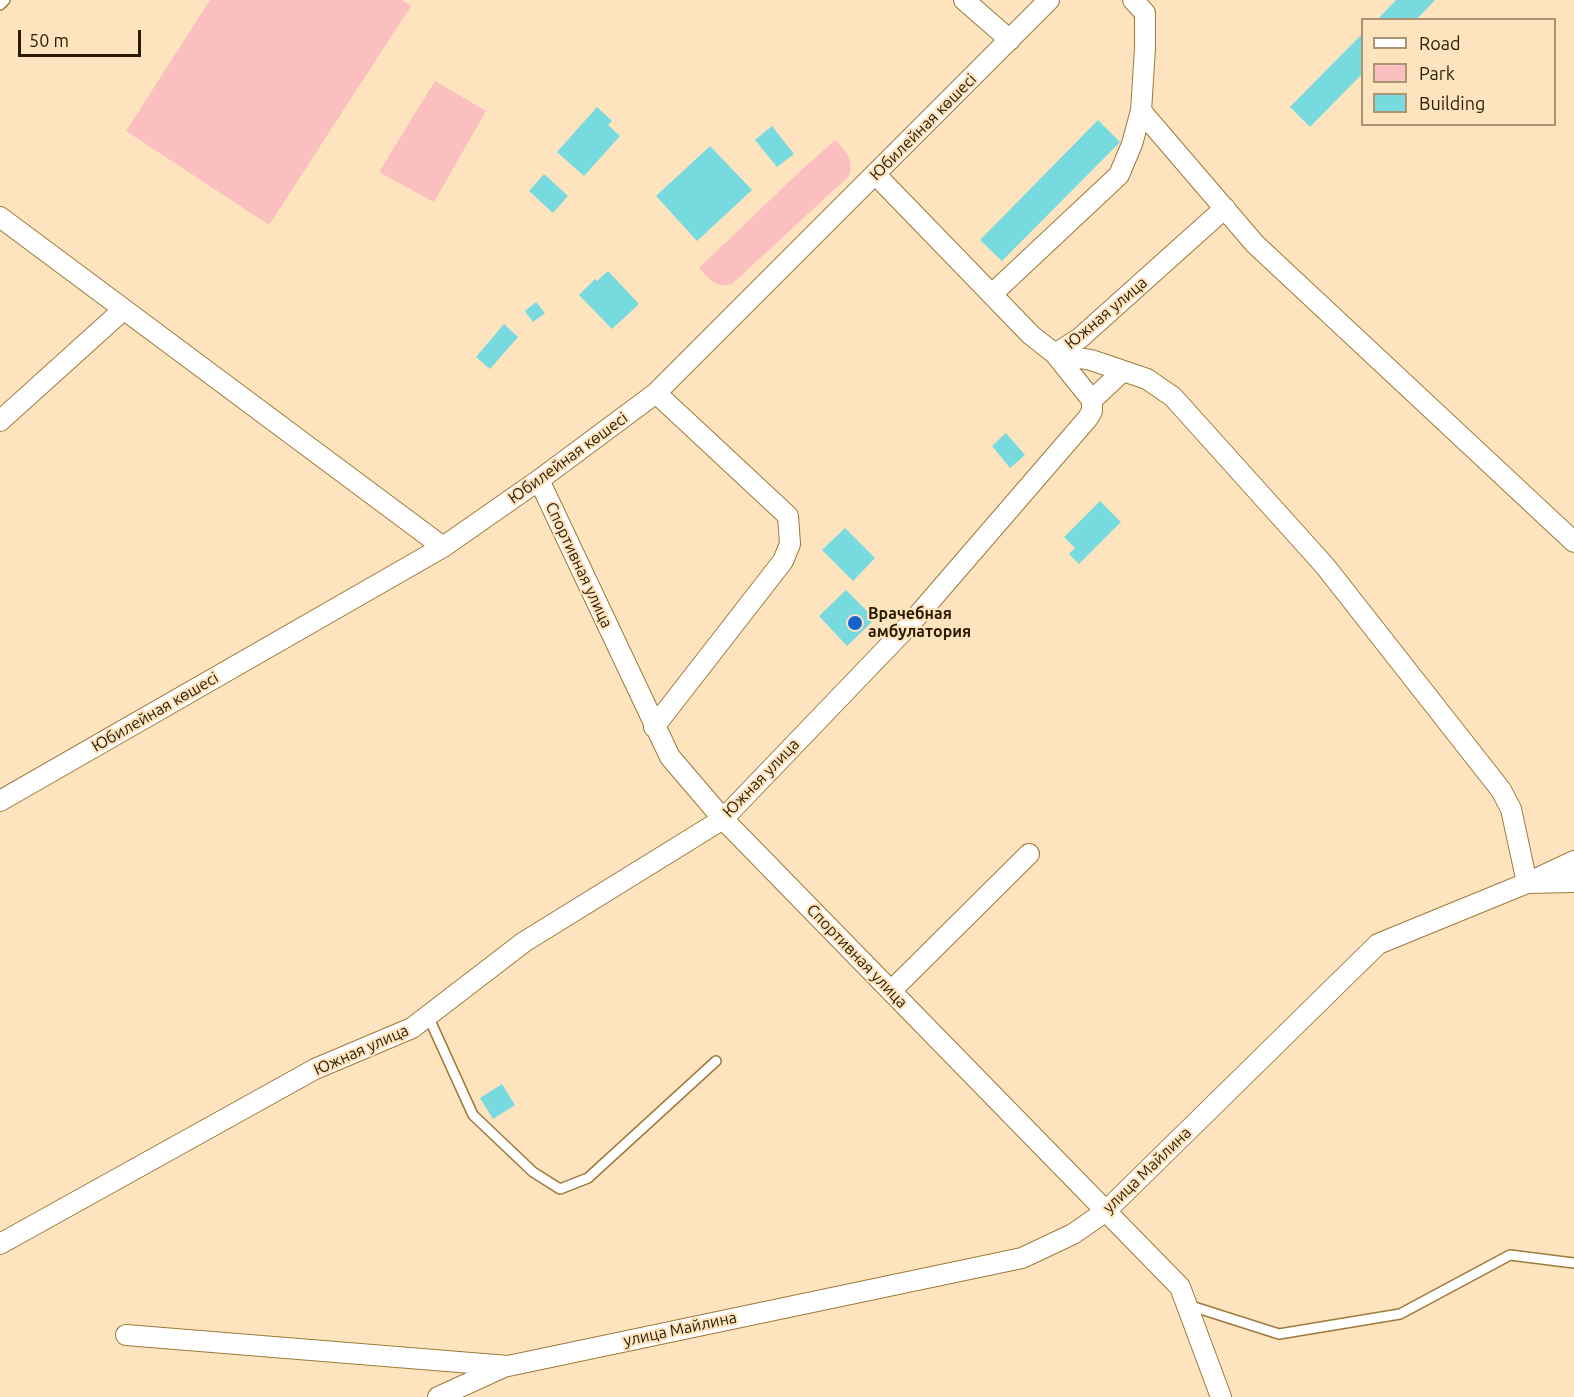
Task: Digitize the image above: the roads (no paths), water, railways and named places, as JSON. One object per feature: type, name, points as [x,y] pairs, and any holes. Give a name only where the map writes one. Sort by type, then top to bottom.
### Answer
[{"type":"street","points":[[964,0],[1010,40]]},
{"type":"street","name":"Юбилейная көшесі","points":[[0,801],[443,547],[539,480],[656,393],[1049,0]]},
{"type":"street","points":[[992,294],[1119,175],[1132,144],[1141,111],[1145,13],[1133,0]]},
{"type":"street","points":[[1141,111],[1255,244],[1574,542]]},
{"type":"street","points":[[875,174],[1031,335],[1055,354],[1092,360],[1147,379],[1173,397],[1325,566],[1502,790],[1511,809],[1527,883],[1574,882]]},
{"type":"street","name":"Южная улица","points":[[0,1244],[315,1069],[412,1028],[524,942],[723,819],[912,622],[1088,418],[1092,411],[1092,400],[1055,354],[1080,338],[1225,208]]},
{"type":"street","points":[[0,217],[443,547]]},
{"type":"street","points":[[0,421],[123,310]]},
{"type":"street","points":[[1092,400],[1123,371]]},
{"type":"street","points":[[654,727],[783,561],[790,544],[788,516],[656,393]]},
{"type":"street","name":"Спортивная улица","points":[[539,480],[670,757],[723,819],[1180,1287],[1221,1397]]},
{"type":"street","points":[[891,991],[1029,854]]},
{"type":"street","name":"улица Майлина","points":[[438,1397],[508,1365],[1022,1258],[1072,1234],[1106,1211],[1378,944],[1527,883],[1574,861]]},
{"type":"street","name":"улица Майлина","points":[[126,1335],[508,1365]]},
{"type":"lane","points":[[0,5],[5,0]]},
{"type":"lane","points":[[428,1016],[473,1114],[533,1172],[560,1189],[588,1178],[716,1061]]},
{"type":"lane","points":[[1188,1305],[1279,1334],[1400,1314],[1510,1255],[1574,1263]]},
{"type":"place","name":"Врачебная амбулатория","points":[[855,623]]}]
